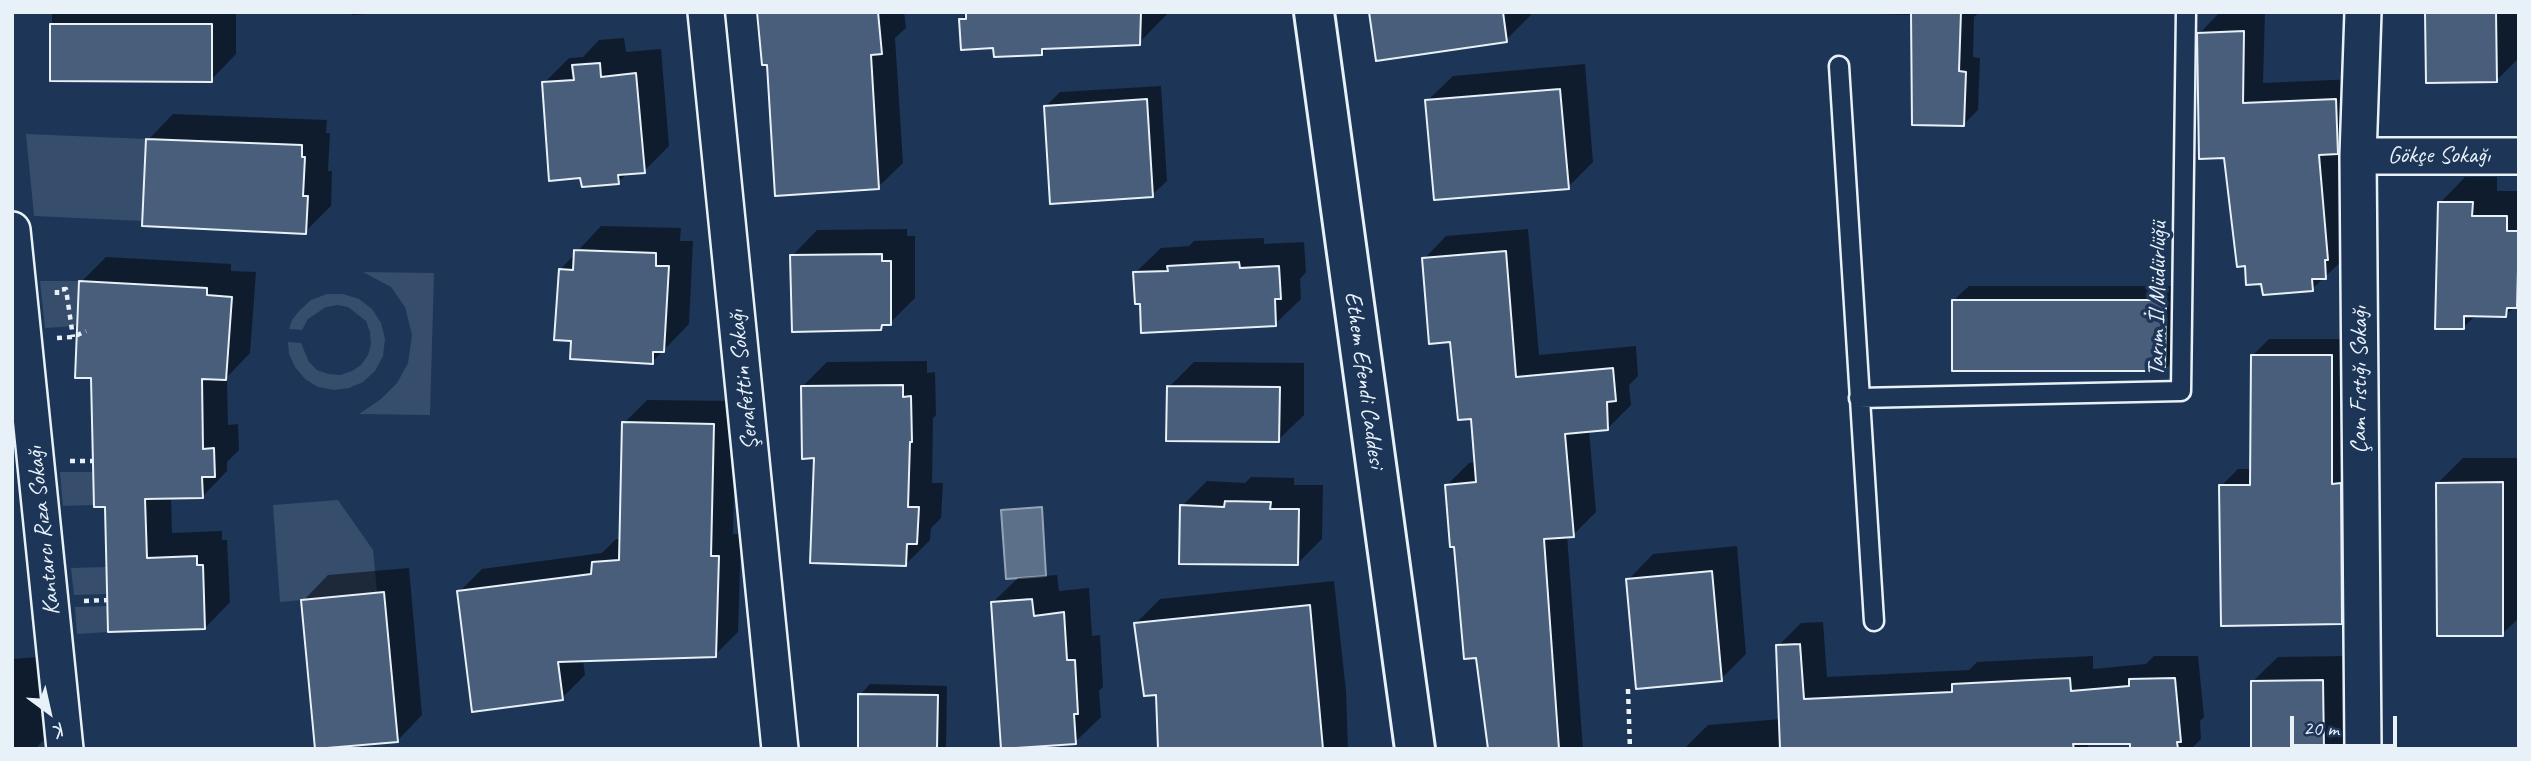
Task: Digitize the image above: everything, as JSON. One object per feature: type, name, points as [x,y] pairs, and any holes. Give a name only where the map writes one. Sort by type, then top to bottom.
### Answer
[{"type":"main road","name":"Ethem Efendi Caddesi","points":[[1314,12],[1415,749]]},
{"type":"street","name":"Şerafettin Sokağı","points":[[706,12],[780,749]]},
{"type":"street","name":"Çam Fıstığı Sokağı","points":[[2363,12],[2358,156],[2363,749]]},
{"type":"street","name":"Gökçe Sokağı","points":[[2358,156],[2519,156]]},
{"type":"street","name":"Kantarcı Rıza Sokağı","points":[[12,230],[65,749]]},
{"type":"lane","name":"Tarım İl Müdürlüğü","points":[[1859,398],[2181,391],[2186,12]]},
{"type":"lane","points":[[1839,66],[1874,621]]},
{"type":"path","points":[[56,302],[57,290],[66,289],[73,337]]},
{"type":"path","points":[[55,327],[57,338],[73,337],[86,331]]},
{"type":"path","points":[[1628,689],[1630,749]]},
{"type":"shaded area","points":[[26,134],[146,139],[142,221],[34,216]]},
{"type":"shaded area","points":[[363,272],[434,273],[430,415],[359,414],[381,399],[397,383],[408,363],[412,335],[405,307],[391,287]]},
{"type":"shaded area","points":[[40,281],[79,281],[77,326],[45,328]]},
{"type":"shaded area","points":[[327,294],[343,294],[359,299],[372,309],[381,323],[385,339],[383,356],[375,371],[363,382],[349,388],[334,390],[318,387],[305,379],[289,354],[288,342],[301,343],[309,362],[317,370],[340,375],[361,365],[368,355],[371,344],[366,321],[348,307],[326,307],[308,319],[302,330],[289,329],[300,310],[311,300]]},
{"type":"shaded area","points":[[60,472],[93,472],[94,505],[63,506]]},
{"type":"shaded area","points":[[338,500],[373,550],[377,593],[280,602],[273,505]]},
{"type":"shaded area","points":[[1042,507],[1046,576],[1006,579],[1001,510]]},
{"type":"shaded area","points":[[106,567],[107,594],[74,595],[71,568]]},
{"type":"shaded area","points":[[108,606],[108,632],[77,634],[75,607]]},
{"type":"building","points":[[757,12],[878,12],[882,54],[871,55],[879,189],[775,196],[767,65],[762,65]]},
{"type":"building","points":[[966,12],[1141,12],[1140,45],[1042,49],[1042,55],[994,57],[993,48],[961,50],[959,19],[966,19]]},
{"type":"building","points":[[1369,12],[1503,12],[1507,42],[1376,61]]},
{"type":"building","points":[[1911,12],[1961,12],[1959,71],[1966,72],[1964,126],[1912,125]]},
{"type":"building","points":[[2425,12],[2496,12],[2497,82],[2426,83]]},
{"type":"building","points":[[50,24],[212,24],[212,82],[50,81]]},
{"type":"building","points":[[2244,31],[2243,103],[2336,99],[2338,154],[2319,155],[2328,260],[2325,260],[2326,279],[2312,279],[2313,291],[2263,295],[2261,284],[2246,285],[2245,266],[2237,267],[2224,158],[2199,159],[2197,33]]},
{"type":"building","points":[[600,63],[601,77],[636,73],[645,173],[618,175],[619,184],[582,187],[580,178],[549,181],[542,82],[574,80],[572,65]]},
{"type":"building","points":[[1560,89],[1569,189],[1434,200],[1425,100]]},
{"type":"building","points":[[1147,99],[1153,197],[1050,204],[1044,106]]},
{"type":"building","points":[[146,139],[302,145],[302,157],[305,157],[303,196],[308,196],[306,234],[142,226]]},
{"type":"building","points":[[2438,202],[2473,202],[2472,216],[2507,216],[2507,231],[2519,231],[2517,308],[2507,308],[2506,317],[2464,316],[2464,329],[2435,329]]},
{"type":"building","points":[[574,250],[656,253],[656,266],[669,266],[664,352],[653,352],[653,364],[570,359],[571,341],[554,340],[559,269],[573,270]]},
{"type":"building","points":[[1506,251],[1516,377],[1613,368],[1616,401],[1607,402],[1608,430],[1565,434],[1574,537],[1544,539],[1559,749],[1488,749],[1476,658],[1464,659],[1454,547],[1450,547],[1445,485],[1476,482],[1471,419],[1458,420],[1450,342],[1429,344],[1422,258]]},
{"type":"building","points":[[882,254],[882,261],[891,261],[891,325],[882,325],[881,330],[792,332],[790,255]]},
{"type":"building","points":[[1239,262],[1240,268],[1279,266],[1281,299],[1275,299],[1276,326],[1141,333],[1140,304],[1135,304],[1133,272],[1168,271],[1167,266]]},
{"type":"building","points":[[79,281],[207,288],[207,295],[232,297],[226,380],[202,379],[203,449],[214,448],[215,477],[202,477],[203,498],[145,499],[147,558],[197,556],[197,565],[203,565],[205,629],[108,632],[105,507],[94,507],[91,378],[75,378]]},
{"type":"building","points":[[1952,300],[2166,300],[2165,371],[1952,371]]},
{"type":"building","points":[[2251,355],[2332,355],[2332,484],[2341,483],[2342,624],[2221,626],[2219,485],[2250,485]]},
{"type":"building","points":[[903,385],[903,397],[911,396],[912,442],[908,507],[919,507],[917,544],[907,544],[906,566],[810,563],[814,458],[802,459],[801,386]]},
{"type":"building","points":[[1167,386],[1280,387],[1279,442],[1166,441]]},
{"type":"building","points":[[622,422],[714,424],[711,556],[719,556],[716,657],[558,662],[563,700],[472,712],[457,591],[591,574],[592,562],[619,560]]},
{"type":"building","points":[[2503,482],[2503,636],[2437,636],[2436,483]]},
{"type":"building","points":[[1225,501],[1271,502],[1270,509],[1299,509],[1298,565],[1179,564],[1180,505],[1224,507]]},
{"type":"building","points":[[1712,571],[1722,681],[1636,689],[1626,579]]},
{"type":"building","points":[[384,592],[398,742],[315,749],[301,600]]},
{"type":"building","points":[[1032,599],[1034,616],[1064,612],[1067,660],[1075,660],[1078,714],[1074,714],[1076,744],[1001,749],[991,602]]},
{"type":"building","points":[[1310,605],[1323,749],[1158,749],[1156,695],[1144,696],[1134,623]]},
{"type":"building","points":[[1800,644],[1804,699],[1952,692],[1952,684],[2070,678],[2071,691],[2129,686],[2129,679],[2175,678],[2181,742],[2177,742],[2178,749],[2130,749],[2130,744],[2073,744],[2074,749],[1780,749],[1776,645]]},
{"type":"building","points":[[2323,680],[2324,749],[2251,749],[2251,681]]},
{"type":"building","points":[[858,694],[938,695],[937,749],[858,749]]}]
